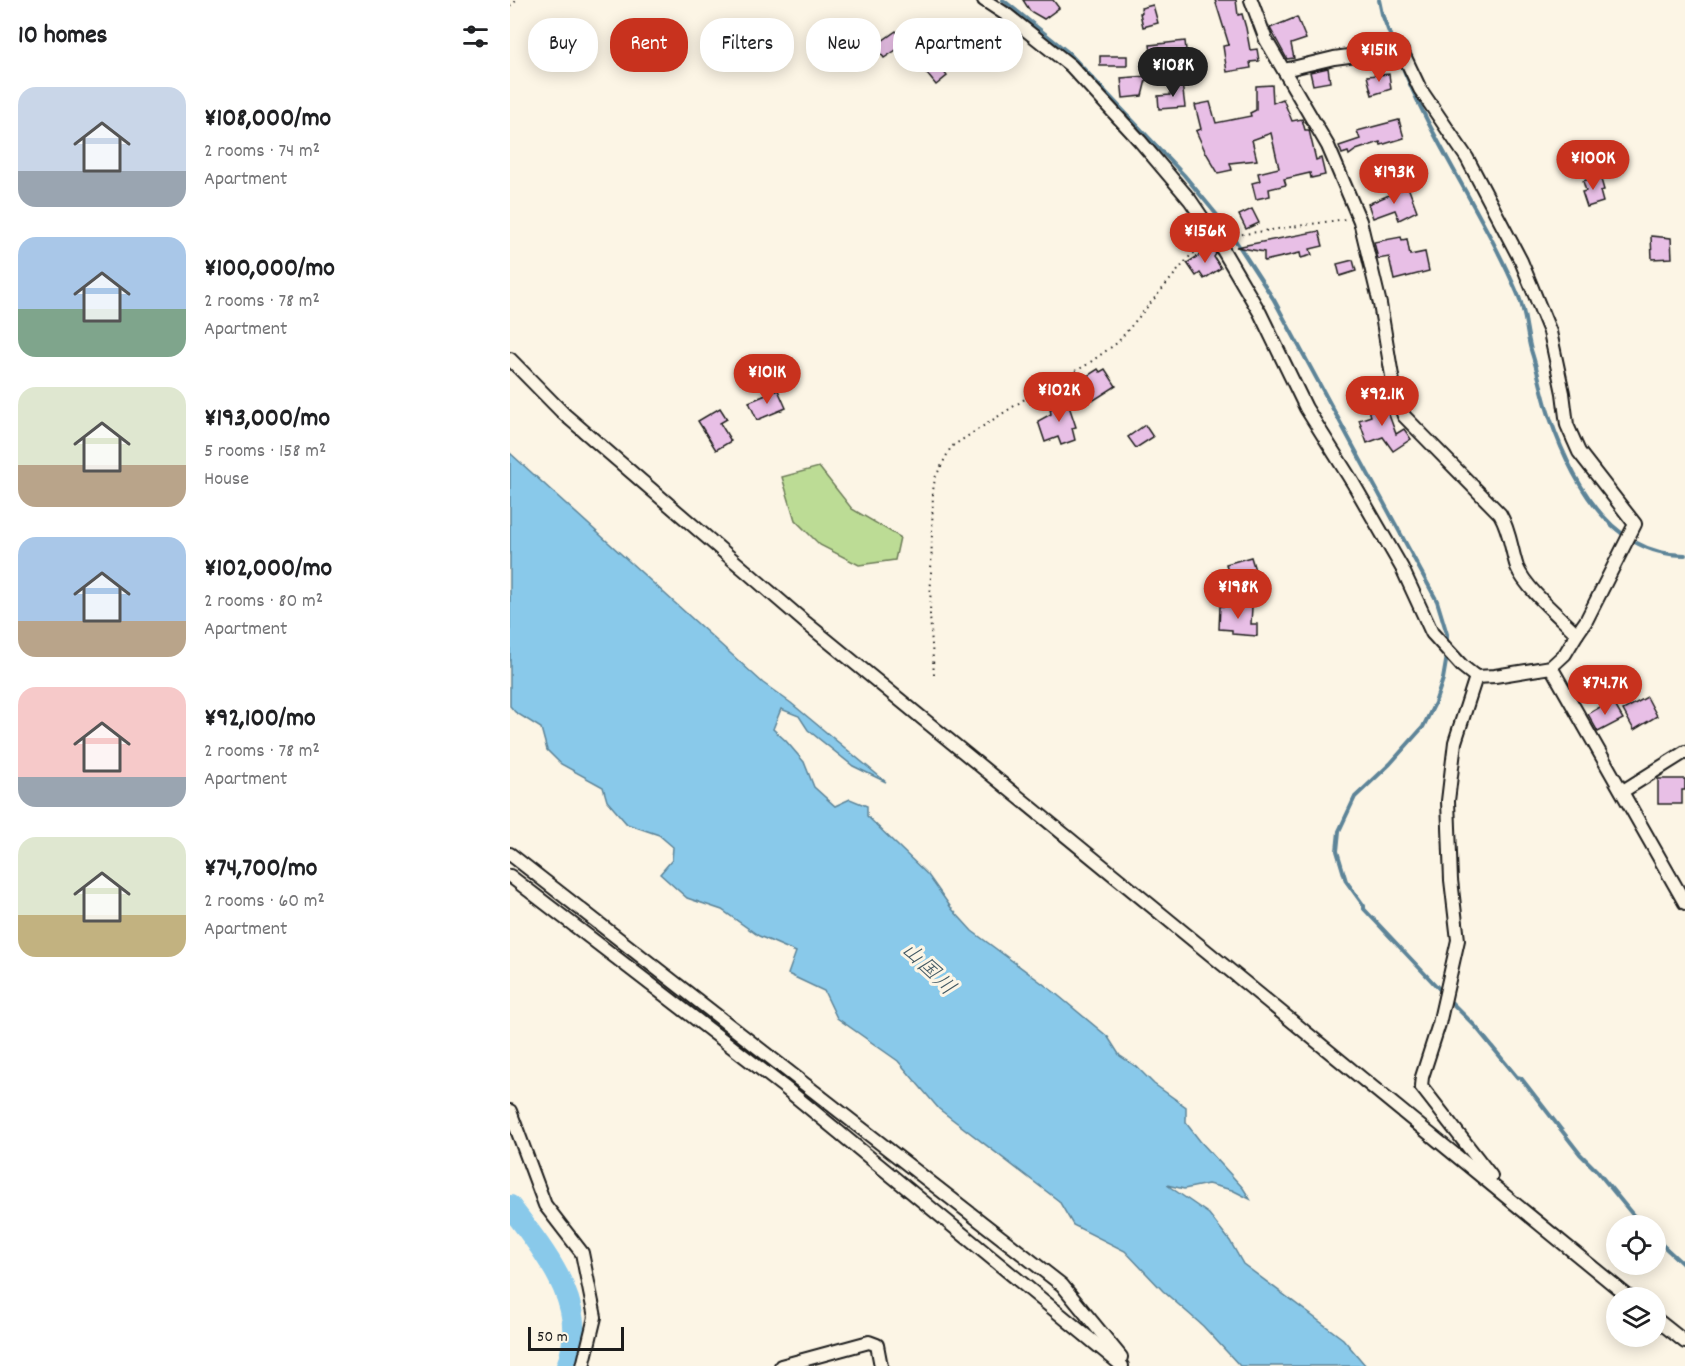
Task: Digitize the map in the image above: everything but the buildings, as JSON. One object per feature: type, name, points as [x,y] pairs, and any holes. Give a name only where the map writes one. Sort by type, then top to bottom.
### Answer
[{"type":"street","points":[[984,0],[1007,15],[1071,66],[1190,200],[1216,238],[1260,313],[1306,408],[1402,568],[1432,633],[1462,666],[1476,677],[1551,667],[1565,654],[1586,621],[1635,524],[1579,452],[1567,425],[1563,393],[1550,332],[1516,251],[1467,158],[1420,89],[1401,49],[1334,58],[1284,70]]},
{"type":"street","points":[[1251,0],[1266,40],[1328,146],[1360,222],[1380,304],[1394,388],[1404,416],[1500,514],[1508,528],[1518,569],[1528,585],[1577,634]]},
{"type":"street","points":[[510,359],[564,414],[806,623],[1617,1287]]},
{"type":"street","points":[[1551,667],[1685,903]]},
{"type":"street","points":[[1476,677],[1455,742],[1448,801],[1451,880],[1458,940],[1439,1024],[1421,1086],[1505,1194]]},
{"type":"street","points":[[1623,791],[1685,752]]},
{"type":"street","points":[[510,854],[1062,1285],[1121,1357],[1120,1364]]},
{"type":"street","points":[[510,876],[784,1087],[1120,1364]]},
{"type":"street","points":[[510,1111],[545,1205],[582,1253],[595,1317],[583,1366]]},
{"type":"street","points":[[1666,1327],[1685,1342]]},
{"type":"street","points":[[781,1366],[868,1342],[877,1345],[881,1366]]},
{"type":"path","points":[[510,6],[517,0]]},
{"type":"path","points":[[934,675],[930,615],[933,491],[935,478],[951,447],[1048,384],[1085,366],[1117,344],[1190,256],[1216,238],[1354,218],[1360,222]]},
{"type":"green space","points":[[819,467],[852,509],[900,537],[895,560],[859,565],[820,545],[795,520],[782,477]]},
{"type":"water","name":"山国川","points":[[510,453],[763,683],[791,703],[886,782],[853,766],[808,730],[799,716],[781,709],[773,729],[804,762],[814,787],[835,806],[850,799],[867,806],[867,816],[928,875],[952,909],[972,931],[1054,992],[1108,1037],[1120,1056],[1186,1107],[1186,1123],[1250,1199],[1232,1190],[1208,1184],[1184,1189],[1167,1185],[1209,1214],[1230,1241],[1243,1264],[1343,1339],[1366,1366],[1240,1366],[1203,1326],[1163,1291],[1125,1251],[1073,1225],[1059,1201],[939,1109],[898,1061],[837,1018],[824,991],[788,974],[796,952],[759,936],[722,910],[687,898],[660,874],[672,860],[673,847],[659,835],[627,824],[607,801],[603,787],[561,764],[547,750],[541,728],[515,712],[510,706]]},
{"type":"waterway","points":[[1003,0],[1069,53],[1184,175],[1226,226],[1274,300],[1437,601],[1447,634],[1447,645]]},
{"type":"waterway","points":[[1379,0],[1395,48]]},
{"type":"waterway","points":[[1399,58],[1426,119],[1490,236],[1519,297],[1549,415],[1568,463],[1581,487],[1614,527],[1635,542],[1658,552],[1685,555]]},
{"type":"waterway","points":[[1443,993],[1364,909],[1346,881],[1337,851],[1339,831],[1355,797],[1390,764],[1423,727],[1435,703],[1443,679],[1447,656]]},
{"type":"waterway","points":[[1448,999],[1475,1026],[1517,1077],[1521,1078],[1580,1154],[1633,1215]]},
{"type":"waterway","points":[[510,1206],[549,1261],[568,1301],[573,1322],[573,1343],[567,1366]]},
{"type":"waterway","points":[[1666,1248],[1685,1266]]}]
